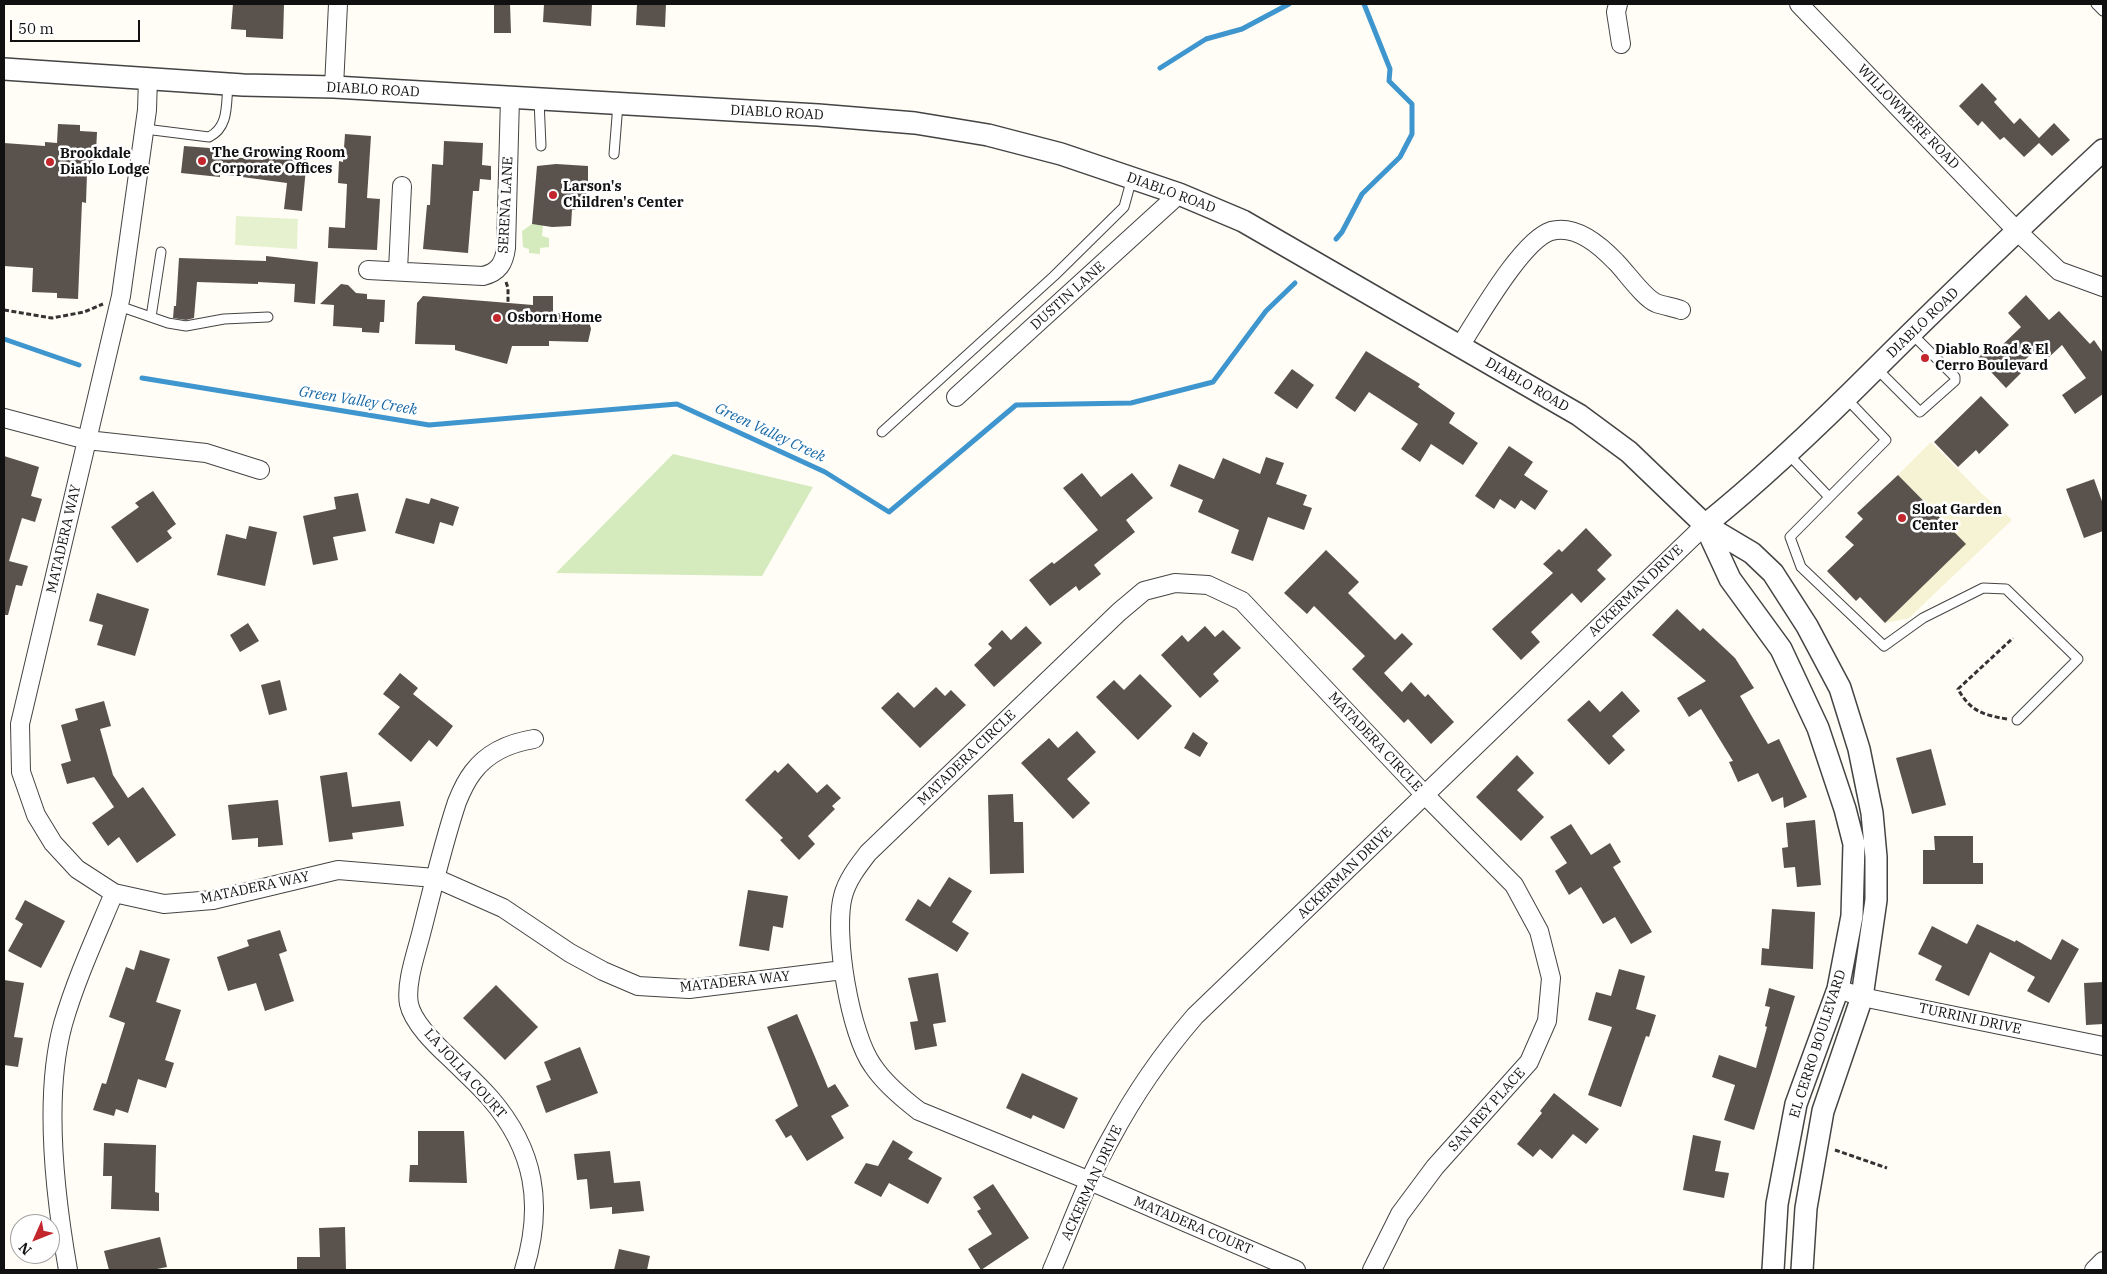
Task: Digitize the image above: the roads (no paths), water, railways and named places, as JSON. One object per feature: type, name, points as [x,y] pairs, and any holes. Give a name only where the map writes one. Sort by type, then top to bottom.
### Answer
[{"type":"street","points":[[334,87],[338,4]]},
{"type":"street","points":[[1618,4],[1616,12],[1621,44]]},
{"type":"street","name":"WILLOWMERE ROAD","points":[[1800,4],[2017,231],[2059,271],[2103,287]]},
{"type":"street","name":"DIABLO ROAD","points":[[4,69],[228,84],[334,87],[915,123],[988,135],[1061,154],[1179,194],[1243,221],[1460,346],[1586,421],[1629,452],[1705,525],[1738,499],[1846,398],[2103,150]]},
{"type":"street","name":"MATADERA WAY","points":[[148,78],[145,129],[119,306],[20,724],[21,772],[36,815],[53,843],[77,869],[114,892],[164,904],[213,900],[338,870],[435,878],[503,908],[570,953],[603,971],[638,986],[689,989],[843,970]]},
{"type":"street","name":"SERENA LANE","points":[[368,270],[398,270],[483,276],[499,268],[504,259],[506,248],[510,98]]},
{"type":"street","points":[[398,270],[402,186]]},
{"type":"street","name":"DUSTIN LANE","points":[[956,397],[1179,194]]},
{"type":"street","points":[[1460,346],[1508,272],[1534,244],[1549,232],[1557,230],[1583,234],[1615,261],[1654,302],[1681,310]]},
{"type":"street","points":[[4,418],[87,440],[206,453],[260,470]]},
{"type":"street","name":"ACKERMAN DRIVE","points":[[1052,1270],[1110,1139],[1133,1100],[1175,1039],[1195,1016],[1705,525]]},
{"type":"street","name":"EL CERRO BOULEVARD","points":[[1705,525],[1730,579],[1781,648],[1818,728],[1846,810],[1854,844],[1852,916],[1838,989],[1796,1104],[1777,1204],[1773,1270]]},
{"type":"street","name":"EL CERRO BOULEVARD","points":[[1705,525],[1752,553],[1773,573],[1840,688],[1850,718],[1866,781],[1876,857],[1876,900],[1862,997],[1823,1111],[1806,1208],[1802,1270]]},
{"type":"street","name":"MATADERA CIRCLE","points":[[1090,1181],[919,1111],[897,1093],[872,1066],[859,1041],[843,970],[840,917],[843,896],[852,875],[868,853],[1119,612],[1144,591],[1175,583],[1208,585],[1242,601],[1425,796]]},
{"type":"street","name":"LA JOLLA COURT","points":[[524,1270],[533,1241],[535,1208],[528,1160],[510,1124],[490,1097],[426,1035],[409,1004],[411,973],[457,801],[473,772],[484,760],[513,742],[534,739]]},
{"type":"street","name":"SAN REY PLACE","points":[[1372,1270],[1400,1214],[1435,1168],[1529,1062],[1547,1021],[1551,978],[1539,931],[1514,886],[1425,796]]},
{"type":"street","points":[[68,1270],[59,1220],[53,1118],[56,1069],[63,1025],[84,964],[114,892]]},
{"type":"street","name":"TURRINI DRIVE","points":[[1838,989],[1862,997],[2103,1046]]},
{"type":"street","name":"MATADERA COURT","points":[[1090,1181],[1296,1270]]},
{"type":"street","points":[[2094,1270],[2103,1260]]},
{"type":"lane","points":[[2096,4],[2103,11]]},
{"type":"lane","points":[[145,129],[209,137],[218,132],[224,124],[228,84]]},
{"type":"lane","points":[[539,100],[541,146]]},
{"type":"lane","points":[[614,154],[618,104]]},
{"type":"lane","points":[[882,432],[1054,276],[1124,207],[1132,178]]},
{"type":"lane","points":[[151,317],[161,252]]},
{"type":"lane","points":[[119,306],[186,326],[224,320],[268,317]]},
{"type":"lane","points":[[1876,368],[1920,412],[1955,381],[1955,377],[1912,334]]},
{"type":"lane","points":[[1846,398],[1886,440],[1790,537],[1801,567],[1884,646],[1923,618],[1983,588],[2006,589],[2078,660],[2017,720]]},
{"type":"lane","points":[[1786,453],[1829,497]]},
{"type":"waterway","points":[[1160,68],[1206,39],[1242,29],[1289,4]]},
{"type":"waterway","name":"Green Valley Creek","points":[[1336,239],[1342,232],[1362,194],[1400,157],[1412,134],[1412,104],[1389,81],[1390,69],[1364,4]]},
{"type":"waterway","name":"Green Valley Creek","points":[[142,378],[429,425],[677,404],[825,472],[889,512],[1016,405],[1131,403],[1213,382],[1266,311],[1295,283]]},
{"type":"waterway","name":"Green Valley Creek","points":[[4,339],[79,365]]},
{"type":"place","name":"The Growing Room Corporate Offices","points":[[202,161]]},
{"type":"place","name":"Brookdale Diablo Lodge","points":[[50,162]]},
{"type":"place","name":"Larson's Children's Center","points":[[553,195]]},
{"type":"place","name":"Osborn Home","points":[[497,318]]},
{"type":"place","name":"Diablo Road & El Cerro Boulevard","points":[[1925,358]]},
{"type":"place","name":"Sloat Garden Center","points":[[1902,518]]}]
